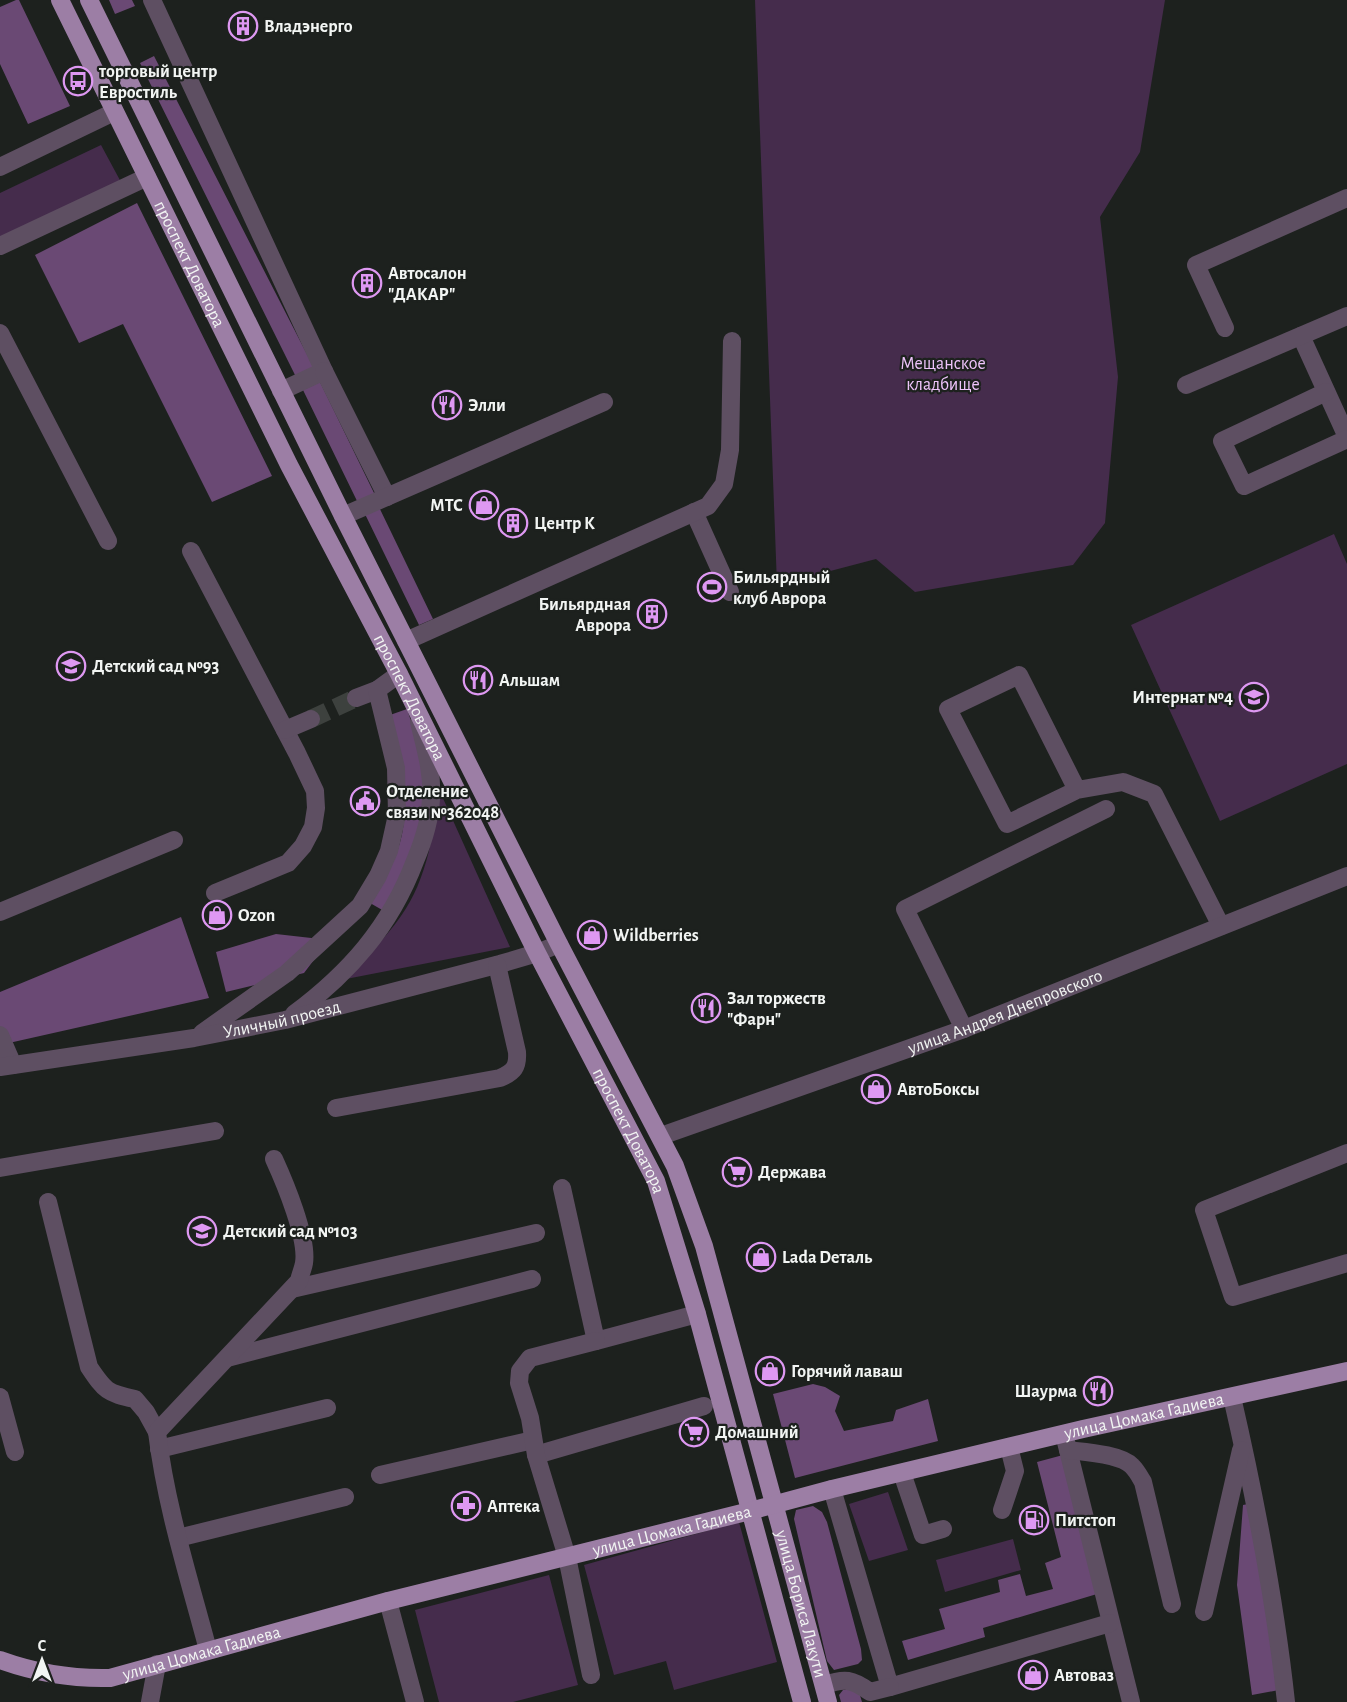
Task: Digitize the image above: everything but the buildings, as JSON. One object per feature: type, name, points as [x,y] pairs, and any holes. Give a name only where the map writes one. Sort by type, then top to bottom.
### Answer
[{"type":"main road","name":"проспект Доватора","points":[[60,0],[289,465],[399,674],[537,953],[656,1181],[697,1314],[750,1511]]},
{"type":"main road","name":"проспект Доватора","points":[[89,0],[343,516],[559,944],[675,1166],[704,1246],[773,1505]]},
{"type":"main road","name":"улица Цомака Гадиева","points":[[0,1660],[35,1671],[84,1678],[110,1678],[388,1601],[832,1489],[1009,1447],[1066,1442],[1232,1397],[1347,1371]]},
{"type":"main road","name":"улица Бориса Лакути","points":[[773,1505],[826,1694]]},
{"type":"main road","name":"улица Бориса Лакути","points":[[750,1511],[801,1702]]},
{"type":"street","points":[[152,0],[324,371],[387,497]]},
{"type":"street","points":[[0,167],[114,112]]},
{"type":"street","points":[[0,246],[147,177]]},
{"type":"street","points":[[1225,328],[1197,265],[1347,198]]},
{"type":"street","points":[[1186,385],[1347,316]]},
{"type":"street","points":[[1301,336],[1347,438],[1244,486],[1222,441],[1326,392]]},
{"type":"street","points":[[1,339],[108,541]]},
{"type":"street","points":[[406,641],[708,506],[724,484],[730,450],[732,341]]},
{"type":"street","points":[[281,391],[324,371]]},
{"type":"street","points":[[343,516],[604,402]]},
{"type":"street","points":[[694,512],[730,592]]},
{"type":"street","points":[[191,551],[315,791],[316,808],[313,827],[303,846],[288,863],[216,893]]},
{"type":"street","points":[[356,698],[377,690],[399,674]]},
{"type":"street","points":[[1077,789],[1019,675],[948,709],[1007,824],[1077,789],[1123,782],[1154,794],[1221,926]]},
{"type":"street","points":[[195,1038],[287,973],[360,906],[378,876],[389,851],[397,815],[396,768],[377,690]]},
{"type":"street","points":[[285,1020],[324,992],[349,967],[389,917],[402,894],[422,844],[432,799],[429,765],[415,706]]},
{"type":"street","points":[[285,730],[311,719]]},
{"type":"street","points":[[964,1029],[905,909],[1106,809]]},
{"type":"street","points":[[0,912],[174,840]]},
{"type":"street","name":"улица Андрея Днепровского","points":[[661,1136],[964,1029],[1347,876]]},
{"type":"street","name":"Уличный проезд","points":[[6,1066],[195,1038],[285,1020],[497,965],[559,944]]},
{"type":"street","points":[[336,1108],[501,1078],[513,1072],[518,1064],[517,1052],[497,965]]},
{"type":"street","points":[[0,1035],[6,1066]]},
{"type":"street","points":[[0,1168],[215,1131]]},
{"type":"street","points":[[1347,1153],[1204,1210],[1233,1297],[1347,1263]]},
{"type":"street","points":[[158,1441],[227,1358],[298,1281],[305,1261],[302,1238],[290,1193],[274,1160]]},
{"type":"street","points":[[562,1188],[596,1341]]},
{"type":"street","points":[[48,1202],[89,1367],[103,1388],[116,1395],[135,1399],[146,1412],[158,1441],[161,1469],[177,1538],[208,1650]]},
{"type":"street","points":[[292,1289],[536,1233]]},
{"type":"street","points":[[227,1358],[532,1279]]},
{"type":"street","points":[[591,1675],[567,1557],[535,1448],[530,1418],[519,1383],[520,1371],[530,1358],[697,1314]]},
{"type":"street","points":[[0,1397],[15,1452]]},
{"type":"street","points":[[1232,1397],[1243,1442],[1277,1629],[1286,1702]]},
{"type":"street","points":[[380,1475],[535,1448],[704,1406]]},
{"type":"street","points":[[158,1441],[327,1408]]},
{"type":"street","points":[[1066,1442],[1131,1464],[1143,1482],[1172,1604]]},
{"type":"street","points":[[1066,1442],[1131,1702]]},
{"type":"street","points":[[1204,1612],[1243,1442]]},
{"type":"street","points":[[1002,1510],[1015,1470],[1009,1447]]},
{"type":"street","points":[[902,1473],[923,1535],[944,1529]]},
{"type":"street","points":[[832,1489],[890,1687]]},
{"type":"street","points":[[177,1538],[345,1497]]},
{"type":"street","points":[[388,1601],[415,1702]]},
{"type":"street","points":[[826,1694],[840,1680],[857,1682],[870,1692],[1110,1623]]},
{"type":"street","points":[[150,1702],[156,1664]]},
{"type":"green space","name":"Мещанское кладбище","points":[[755,0],[1165,0],[1140,152],[1100,217],[1118,377],[1105,523],[1073,565],[915,592],[876,559],[777,585]]},
{"type":"green space","points":[[101,145],[122,184],[0,242],[0,193]]},
{"type":"green space","name":"Интернат №4","points":[[1334,534],[1347,564],[1347,764],[1220,821],[1131,625]]},
{"type":"green space","points":[[437,785],[510,947],[346,979],[382,941],[410,902],[424,870],[432,836]]},
{"type":"green space","points":[[888,1492],[908,1550],[869,1561],[849,1504]]},
{"type":"green space","points":[[739,1522],[777,1662],[674,1690],[666,1661],[614,1675],[584,1565]]},
{"type":"green space","points":[[1013,1539],[1021,1570],[945,1592],[936,1560]]},
{"type":"green space","points":[[549,1575],[578,1685],[513,1702],[439,1702],[415,1610]]},
{"type":"shaded area","points":[[19,0],[70,106],[28,124],[0,64],[0,7]]},
{"type":"shaded area","points":[[109,0],[132,0],[135,6],[115,14]]},
{"type":"shaded area","points":[[154,56],[314,368],[296,377],[140,63]]},
{"type":"shaded area","points":[[137,203],[272,476],[212,502],[123,324],[79,343],[35,255]]},
{"type":"shaded area","points":[[320,382],[375,495],[358,503],[303,390]]},
{"type":"shaded area","points":[[378,505],[433,619],[419,625],[364,512]]},
{"type":"shaded area","points":[[407,709],[421,751],[424,775],[421,830],[384,911],[370,903],[398,849],[404,816],[403,782],[390,715]]},
{"type":"shaded area","points":[[181,917],[209,998],[0,1045],[0,992]]},
{"type":"shaded area","points":[[276,934],[329,940],[304,973],[226,992],[216,952]]},
{"type":"shaded area","points":[[813,1384],[825,1387],[840,1396],[835,1411],[844,1431],[893,1421],[896,1410],[928,1399],[938,1441],[795,1478],[773,1394]]},
{"type":"shaded area","points":[[1063,1455],[1097,1594],[983,1628],[985,1637],[908,1660],[902,1641],[945,1629],[939,1609],[1000,1592],[998,1580],[1020,1574],[1026,1596],[1053,1589],[1045,1563],[1061,1557],[1037,1462]]},
{"type":"shaded area","points":[[1253,1503],[1279,1690],[1252,1695],[1237,1585],[1243,1505]]},
{"type":"shaded area","points":[[813,1506],[822,1512],[827,1522],[861,1649],[862,1660],[858,1664],[834,1670],[827,1661],[794,1519],[796,1510]]},
{"type":"shaded area","points":[[854,1689],[859,1692],[862,1702],[841,1702],[839,1695],[843,1690]]},
{"type":"tunnel","points":[[311,719],[356,698]]},
{"type":"place","name":"Владэнерго","points":[[243,26]]},
{"type":"place","name":"торговый центр Евростиль","points":[[78,81]]},
{"type":"place","name":"Автосалон \"ДАКАР\"","points":[[367,283]]},
{"type":"place","name":"Элли","points":[[447,405]]},
{"type":"place","name":"МТС","points":[[484,505]]},
{"type":"place","name":"Центр К","points":[[513,523]]},
{"type":"place","name":"Бильярдный клуб Аврора","points":[[712,587]]},
{"type":"place","name":"Бильярдная Аврора","points":[[652,614]]},
{"type":"place","name":"Детский сад №93","points":[[71,666]]},
{"type":"place","name":"Альшам","points":[[478,680]]},
{"type":"place","name":"Интернат №4","points":[[1254,697]]},
{"type":"place","name":"Отделение связи №362048","points":[[365,801]]},
{"type":"place","name":"Ozon","points":[[217,915]]},
{"type":"place","name":"Wildberries","points":[[592,935]]},
{"type":"place","name":"Зал торжеств \"Фарн\"","points":[[706,1008]]},
{"type":"place","name":"АвтоБоксы","points":[[876,1089]]},
{"type":"place","name":"Держава","points":[[737,1172]]},
{"type":"place","name":"Детский сад №103","points":[[202,1231]]},
{"type":"place","name":"Lada Dеталь","points":[[761,1257]]},
{"type":"place","name":"Горячий лаваш","points":[[770,1371]]},
{"type":"place","name":"Шаурма","points":[[1098,1391]]},
{"type":"place","name":"Домашний","points":[[694,1432]]},
{"type":"place","name":"Аптека","points":[[466,1506]]},
{"type":"place","name":"Питстоп","points":[[1034,1520]]},
{"type":"place","name":"Автоваз","points":[[1033,1675]]}]
